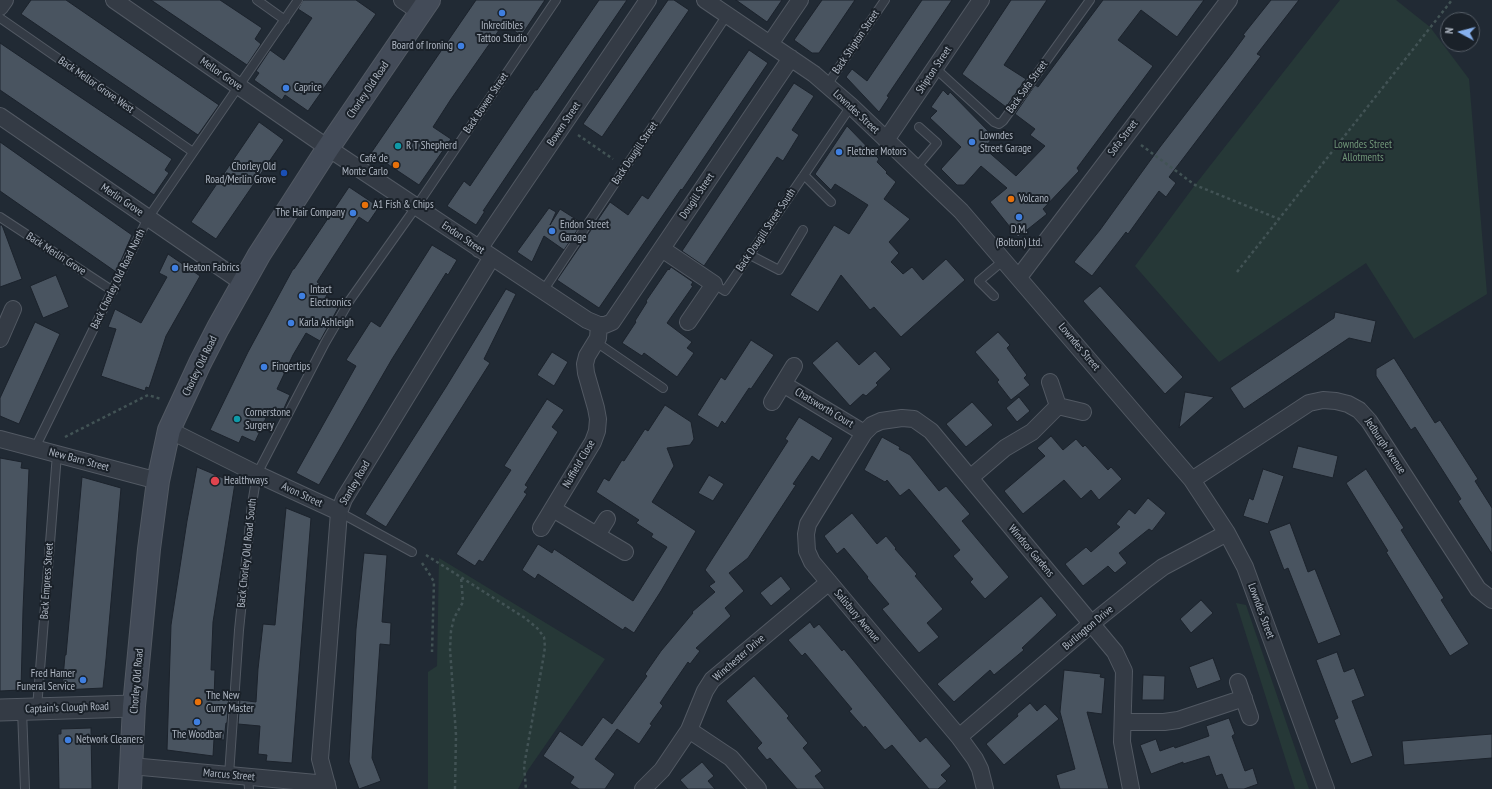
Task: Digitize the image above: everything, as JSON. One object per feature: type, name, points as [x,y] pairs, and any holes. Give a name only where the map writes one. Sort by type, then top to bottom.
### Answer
[{"type":"main road","name":"Chorley Old Road","points":[[130,789],[134,706],[149,549],[158,480],[169,430],[204,356],[259,255],[328,148],[424,6]]},
{"type":"street","points":[[0,7],[5,0]]},
{"type":"street","name":"Mellor Grove","points":[[114,0],[328,148]]},
{"type":"street","points":[[402,0],[424,6]]},
{"type":"street","name":"Bowen Street","points":[[486,253],[564,125],[648,0]]},
{"type":"street","points":[[770,44],[800,0]]},
{"type":"street","name":"Shipton Street","points":[[886,140],[981,0]]},
{"type":"street","name":"Sofa Street","points":[[1019,277],[1228,0]]},
{"type":"street","name":"Lowndes Street","points":[[710,2],[827,85],[961,211],[1192,480],[1227,533],[1245,567],[1326,789]]},
{"type":"street","name":"Dougill Street","points":[[599,325],[605,325],[612,322],[791,58]]},
{"type":"street","name":"Merlin Grove","points":[[0,116],[243,284]]},
{"type":"street","name":"Endon Street","points":[[328,148],[542,291],[587,320],[599,325]]},
{"type":"street","name":"Back Dougill Street South","points":[[662,249],[714,284]]},
{"type":"street","name":"Stanley Road","points":[[328,786],[320,759],[339,512],[344,498],[486,253]]},
{"type":"street","points":[[688,322],[714,284]]},
{"type":"street","points":[[0,339],[13,309]]},
{"type":"street","name":"Nuffield Close","points":[[541,528],[593,442],[597,431],[598,420],[596,408],[586,373],[585,364],[587,356],[599,334],[599,325]]},
{"type":"street","name":"Chatsworth Court","points":[[772,402],[794,366]]},
{"type":"street","points":[[1050,382],[1058,406]]},
{"type":"street","name":"Chatsworth Court","points":[[783,384],[864,433]]},
{"type":"street","name":"Jedburgh Avenue","points":[[1192,480],[1309,403],[1323,400],[1348,404],[1359,410],[1369,420],[1478,589],[1492,600]]},
{"type":"street","points":[[1058,406],[1083,412]]},
{"type":"street","points":[[970,478],[1005,448],[1032,432],[1058,406]]},
{"type":"street","name":"Windsor Gardens","points":[[864,433],[872,425],[880,421],[902,418],[914,419],[931,431],[1115,652],[1124,671],[1122,742],[1131,789]]},
{"type":"street","name":"Avon Street","points":[[169,430],[257,474],[339,512]]},
{"type":"street","name":"Salisbury Avenue","points":[[864,433],[808,524],[806,534],[807,551],[812,562],[959,737],[975,759],[980,769],[985,789]]},
{"type":"street","name":"New Barn Street","points":[[0,439],[158,480]]},
{"type":"street","points":[[553,509],[625,552]]},
{"type":"street","points":[[597,535],[607,519]]},
{"type":"street","name":"Burlington Drive","points":[[959,737],[1092,624],[1163,567],[1227,533]]},
{"type":"street","name":"Winchester Drive","points":[[643,789],[662,770],[689,730],[705,691],[712,680],[829,582]]},
{"type":"street","points":[[1238,682],[1250,717]]},
{"type":"street","points":[[1123,722],[1164,722],[1178,720],[1244,698]]},
{"type":"street","name":"Captain's Clough Road","points":[[0,710],[134,706]]},
{"type":"street","points":[[689,730],[731,758],[758,789]]},
{"type":"street","name":"Marcus Street","points":[[131,766],[229,775],[249,783],[328,786]]},
{"type":"lane","points":[[257,0],[285,20]]},
{"type":"lane","name":"Back Chorley Old Road North","points":[[37,449],[148,218],[298,0]]},
{"type":"lane","name":"Back Bowen Street","points":[[416,207],[556,0]]},
{"type":"lane","name":"Back Shipton Street","points":[[827,85],[885,0]]},
{"type":"lane","name":"Back Sofa Street","points":[[935,68],[994,122],[1001,123],[1090,0]]},
{"type":"lane","name":"Back Dougill Street","points":[[542,291],[727,15]]},
{"type":"lane","name":"Back Mellor Grove West","points":[[0,18],[193,152]]},
{"type":"lane","name":"Back Dougill Street South","points":[[714,284],[725,291],[851,106]]},
{"type":"lane","points":[[916,168],[937,143],[919,127]]},
{"type":"lane","points":[[804,175],[832,202]]},
{"type":"lane","name":"Back Chorley Old Road South","points":[[229,775],[239,630],[252,504],[257,474],[325,343],[350,300],[416,207]]},
{"type":"lane","name":"Back Merlin Grove","points":[[0,217],[112,292]]},
{"type":"lane","points":[[750,255],[779,270],[803,230]]},
{"type":"lane","points":[[994,296],[979,281],[1004,260]]},
{"type":"lane","points":[[596,342],[663,388]]},
{"type":"lane","name":"Back Empress Street","points":[[29,709],[57,454]]},
{"type":"lane","name":"Avon Street","points":[[339,512],[412,552]]},
{"type":"lane","points":[[25,789],[29,709]]},
{"type":"path","points":[[1237,272],[1452,0]]},
{"type":"path","points":[[564,125],[625,168]]},
{"type":"path","points":[[1127,134],[1195,185],[1279,219]]},
{"type":"path","points":[[37,449],[148,395],[181,406]]},
{"type":"path","points":[[412,552],[434,582],[432,652]]},
{"type":"path","points":[[438,563],[526,618],[544,637],[544,660],[524,766],[526,789]]},
{"type":"path","points":[[455,789],[456,735],[450,649],[451,630],[454,618],[463,602],[461,577]]},
{"type":"green space","name":"Lowndes Street Allotments","points":[[1340,0],[1396,0],[1430,27],[1440,40],[1440,52],[1449,52],[1469,79],[1487,294],[1414,339],[1366,263],[1219,362],[1135,266],[1195,185]]},
{"type":"green space","points":[[439,558],[605,659],[528,770],[518,789],[428,789],[428,672],[437,666]]},
{"type":"green space","points":[[1236,603],[1246,605],[1309,789],[1295,789]]},
{"type":"building","points":[[31,0],[66,0],[219,105],[198,135],[21,14]]},
{"type":"building","points":[[151,0],[220,0],[262,28],[255,39],[261,44],[247,65]]},
{"type":"building","points":[[303,0],[356,0],[376,14],[308,111],[285,95],[282,100],[254,80],[259,73],[256,71],[270,50],[284,60],[312,18],[298,9]]},
{"type":"building","points":[[476,0],[545,0],[521,36],[504,23],[451,99],[433,127],[451,139],[419,185],[371,153]]},
{"type":"building","points":[[599,0],[627,0],[483,211],[485,211],[476,225],[447,206],[464,181],[470,186],[535,90],[537,90]]},
{"type":"building","points":[[668,0],[674,0],[689,10],[602,137],[583,124]]},
{"type":"building","points":[[736,0],[782,0],[767,22]]},
{"type":"building","points":[[822,0],[855,0],[819,53],[812,53],[794,40]]},
{"type":"building","points":[[922,0],[952,0],[887,96],[889,97],[879,112],[846,77],[852,69],[867,81]]},
{"type":"building","points":[[1011,0],[1047,0],[1004,65],[1026,79],[1006,107],[962,74]]},
{"type":"building","points":[[1103,0],[1204,0],[1177,37],[1141,10],[1118,40],[1153,66],[1077,168],[1079,171],[1043,209],[1047,214],[1018,237],[990,202],[1007,188],[981,166],[964,185],[957,185],[941,169],[961,147],[930,118],[937,111],[931,107],[943,90],[948,95],[950,92],[994,137],[984,148],[1016,176],[1045,146],[1030,135],[1035,129],[1015,114],[1035,85],[1038,87]]},
{"type":"building","points":[[1271,0],[1299,0],[1257,54],[1261,56],[1169,177],[1176,183],[1166,197],[1159,191],[1128,234],[1126,232],[1092,276],[1074,262],[1100,230],[1160,147],[1245,36],[1243,35]]},
{"type":"building","points":[[0,43],[172,159],[165,170],[169,173],[154,195],[0,90]]},
{"type":"building","points":[[749,50],[768,63],[682,190],[681,189],[599,308],[557,280],[610,202],[628,215],[642,195],[648,199]]},
{"type":"building","points":[[794,83],[814,96],[792,130],[799,135],[783,161],[777,157],[704,266],[682,251]]},
{"type":"building","points":[[259,122],[284,140],[216,239],[191,222]]},
{"type":"building","points":[[847,126],[879,159],[877,162],[896,182],[884,199],[910,219],[889,242],[899,253],[891,262],[903,274],[912,267],[923,280],[946,259],[965,280],[901,337],[874,307],[870,310],[841,275],[818,312],[790,295],[834,225],[849,234],[868,205],[835,184],[831,190],[815,174]]},
{"type":"building","points":[[0,142],[132,235],[116,272],[0,191]]},
{"type":"building","points":[[349,187],[379,207],[368,223],[359,217],[317,282],[320,284],[318,288],[328,293],[324,300],[338,308],[320,341],[306,333],[293,355],[277,389],[290,395],[281,415],[270,409],[255,442],[242,436],[239,443],[210,430],[248,352],[293,269]]},
{"type":"building","name":"Endon Street Garage","points":[[549,208],[556,212],[550,225],[560,209],[582,223],[564,250],[544,236],[532,262],[517,252]]},
{"type":"building","points":[[0,225],[2,225],[22,279],[0,287]]},
{"type":"building","points":[[432,245],[457,260],[448,275],[446,273],[392,359],[319,485],[296,473],[356,366],[346,360],[371,321],[380,327]]},
{"type":"building","points":[[168,254],[200,276],[166,336],[149,388],[146,387],[145,391],[101,376],[116,329],[108,327],[115,309],[141,323],[167,277],[159,273]]},
{"type":"building","points":[[671,267],[693,282],[691,285],[693,286],[667,323],[692,342],[687,348],[694,353],[677,377],[644,353],[642,356],[622,343],[636,322],[635,321],[647,302],[646,301],[668,269],[669,270]]},
{"type":"building","points":[[56,275],[69,307],[43,318],[30,286]]},
{"type":"building","points":[[1100,286],[1183,377],[1165,394],[1083,301]]},
{"type":"building","points":[[506,289],[516,294],[484,359],[490,363],[386,527],[365,514]]},
{"type":"building","points":[[1335,312],[1376,321],[1371,343],[1349,338],[1244,409],[1230,388],[1334,318]]},
{"type":"building","points":[[35,322],[60,334],[19,424],[0,416],[0,398]]},
{"type":"building","points":[[998,332],[1010,345],[1007,348],[1027,375],[1024,378],[1030,385],[1011,400],[997,382],[999,380],[975,352]]},
{"type":"building","points":[[751,340],[774,355],[751,389],[749,388],[725,424],[722,421],[718,428],[697,415],[721,377],[725,380]]},
{"type":"building","points":[[837,341],[859,365],[875,351],[891,369],[876,383],[878,385],[866,396],[863,394],[850,406],[812,363]]},
{"type":"building","points":[[552,352],[568,362],[554,386],[537,375]]},
{"type":"building","points":[[1394,358],[1435,423],[1440,420],[1478,479],[1475,481],[1492,508],[1492,554],[1458,501],[1461,499],[1415,427],[1411,430],[1376,376],[1376,369]]},
{"type":"building","points":[[1185,392],[1214,397],[1179,428]]},
{"type":"building","points":[[1019,397],[1030,411],[1017,422],[1006,408]]},
{"type":"building","points":[[547,399],[564,410],[552,427],[558,432],[525,485],[528,487],[524,492],[527,494],[483,562],[479,560],[475,566],[456,554],[511,470],[504,466]]},
{"type":"building","points":[[972,402],[993,425],[966,447],[946,424]]},
{"type":"building","points":[[665,405],[691,422],[694,439],[690,445],[667,448],[674,466],[652,502],[696,531],[661,591],[634,633],[625,627],[623,630],[538,574],[535,579],[522,570],[538,544],[552,553],[554,549],[633,601],[667,547],[651,537],[653,534],[636,523],[639,520],[596,492],[604,478],[609,481],[622,460],[624,461],[645,429],[648,431]]},
{"type":"building","points":[[799,417],[833,438],[819,461],[812,456],[793,484],[796,485],[748,558],[729,573],[744,591],[725,608],[731,616],[696,648],[700,651],[690,664],[688,662],[660,703],[663,706],[650,724],[652,725],[639,744],[617,729],[595,759],[615,774],[605,789],[579,789],[570,783],[574,777],[543,756],[560,731],[582,746],[603,717],[612,724],[647,676],[645,674],[661,651],[693,613],[692,612],[715,592],[709,586],[715,582],[705,570],[788,441],[785,439]]},
{"type":"building","points":[[1051,436],[1063,450],[1076,439],[1083,447],[1085,445],[1108,470],[1111,467],[1122,479],[1099,500],[1091,490],[1081,499],[1064,480],[1023,514],[1004,491],[1045,456],[1037,448]]},
{"type":"building","points":[[882,437],[900,447],[899,449],[910,455],[939,491],[946,486],[970,514],[962,521],[1009,577],[985,599],[970,582],[973,579],[953,556],[960,550],[909,489],[900,496],[887,480],[885,482],[864,470]]},
{"type":"building","points":[[1298,446],[1338,456],[1333,478],[1292,468]]},
{"type":"building","points":[[0,458],[22,462],[21,468],[29,469],[21,690],[0,691]]},
{"type":"building","points":[[197,467],[235,483],[213,622],[211,670],[215,670],[214,699],[229,700],[224,740],[214,739],[213,756],[167,750],[171,625]]},
{"type":"building","points":[[1263,469],[1284,476],[1268,524],[1243,516],[1249,498],[1253,500]]},
{"type":"building","points":[[1366,469],[1404,528],[1401,530],[1444,598],[1441,600],[1469,644],[1450,656],[1386,552],[1388,551],[1346,483]]},
{"type":"building","points":[[709,475],[724,484],[713,501],[698,493]]},
{"type":"building","points":[[82,477],[121,488],[106,659],[103,688],[62,690],[66,655]]},
{"type":"building","points":[[1148,498],[1166,513],[1152,531],[1149,529],[1119,553],[1127,563],[1115,573],[1108,566],[1083,586],[1065,564],[1086,547],[1091,552],[1120,527],[1116,524],[1129,509],[1135,514]]},
{"type":"building","points":[[286,508],[311,518],[292,763],[266,761],[267,755],[258,754],[260,726],[238,724],[240,700],[256,702],[263,624],[275,625]]},
{"type":"building","points":[[852,513],[877,544],[886,536],[896,548],[895,549],[917,574],[915,576],[943,609],[927,623],[939,637],[919,653],[882,609],[889,604],[867,578],[868,577],[844,548],[837,554],[824,536]]},
{"type":"building","points":[[1290,523],[1308,572],[1315,569],[1341,635],[1318,644],[1288,568],[1284,570],[1269,531]]},
{"type":"building","points":[[364,553],[387,555],[382,622],[391,623],[390,645],[380,644],[372,758],[381,781],[359,789],[349,762],[356,629]]},
{"type":"building","points":[[781,576],[791,589],[771,606],[760,593]]},
{"type":"building","points":[[1041,596],[1057,615],[1022,648],[1024,650],[994,675],[990,670],[954,702],[937,684]]},
{"type":"building","points":[[1201,600],[1213,613],[1191,633],[1180,619]]},
{"type":"building","points":[[810,622],[814,628],[819,624],[842,651],[844,649],[920,742],[926,737],[951,766],[941,775],[947,781],[938,789],[929,789],[892,745],[885,750],[865,726],[864,728],[849,711],[852,709],[805,653],[802,656],[788,640]]},
{"type":"building","points":[[1337,652],[1344,672],[1354,668],[1365,696],[1352,701],[1373,756],[1351,764],[1334,720],[1338,718],[1316,660]]},
{"type":"building","points":[[1213,658],[1221,680],[1197,689],[1189,667]]},
{"type":"building","points":[[1064,670],[1101,674],[1100,677],[1105,678],[1102,714],[1087,712],[1109,789],[1060,789],[1056,775],[1075,769],[1060,712]]},
{"type":"building","points":[[1143,675],[1165,676],[1164,700],[1142,700]]},
{"type":"building","points":[[754,676],[789,716],[787,718],[808,743],[803,748],[822,771],[815,776],[825,789],[797,789],[770,758],[767,760],[757,748],[762,743],[726,701]]},
{"type":"building","points":[[1030,703],[1037,711],[1045,704],[1059,719],[1004,765],[986,744],[1018,716],[1017,714]]},
{"type":"building","points":[[1229,718],[1235,734],[1232,736],[1245,771],[1253,768],[1258,784],[1244,789],[1228,789],[1222,774],[1216,776],[1209,756],[1183,764],[1183,762],[1151,774],[1140,745],[1156,739],[1160,751],[1174,746],[1175,748],[1209,736],[1206,726]]},
{"type":"building","points":[[91,728],[92,789],[59,789],[58,734],[61,734],[61,729]]},
{"type":"building","points":[[1492,734],[1492,758],[1404,765],[1402,741]]},
{"type":"building","points":[[702,762],[714,776],[708,781],[715,789],[688,789],[680,780]]},
{"type":"place","name":"Inkredibles Tattoo Studio","points":[[502,13]]},
{"type":"place","name":"Board of Ironing","points":[[461,46]]},
{"type":"place","name":"Caprice","points":[[286,88]]},
{"type":"place","name":"Lowndes Street Garage","points":[[972,142]]},
{"type":"place","name":"R T Shepherd","points":[[398,146]]},
{"type":"place","name":"Fletcher Motors","points":[[839,152]]},
{"type":"place","name":"Café de Monte Carlo","points":[[396,165]]},
{"type":"place","name":"Chorley Old Road/Merlin Grove","points":[[284,173]]},
{"type":"place","name":"Volcano","points":[[1011,199]]},
{"type":"place","name":"A1 Fish & Chips","points":[[365,205]]},
{"type":"place","name":"The Hair Company","points":[[353,213]]},
{"type":"place","name":"D.M. (Bolton) Ltd.","points":[[1019,217]]},
{"type":"place","name":"Endon Street Garage","points":[[552,231]]},
{"type":"place","name":"Heaton Fabrics","points":[[175,268]]},
{"type":"place","name":"Intact Electronics","points":[[302,296]]},
{"type":"place","name":"Karla Ashleigh","points":[[291,323]]},
{"type":"place","name":"Fingertips","points":[[264,367]]},
{"type":"place","name":"Cornerstone Surgery","points":[[237,419]]},
{"type":"place","name":"Healthways","points":[[215,481]]},
{"type":"place","name":"Fred Hamer Funeral Service","points":[[83,680]]},
{"type":"place","name":"The New Curry Master","points":[[198,702]]},
{"type":"place","name":"The Woodbar","points":[[197,722]]},
{"type":"place","name":"Network Cleaners","points":[[68,740]]}]
